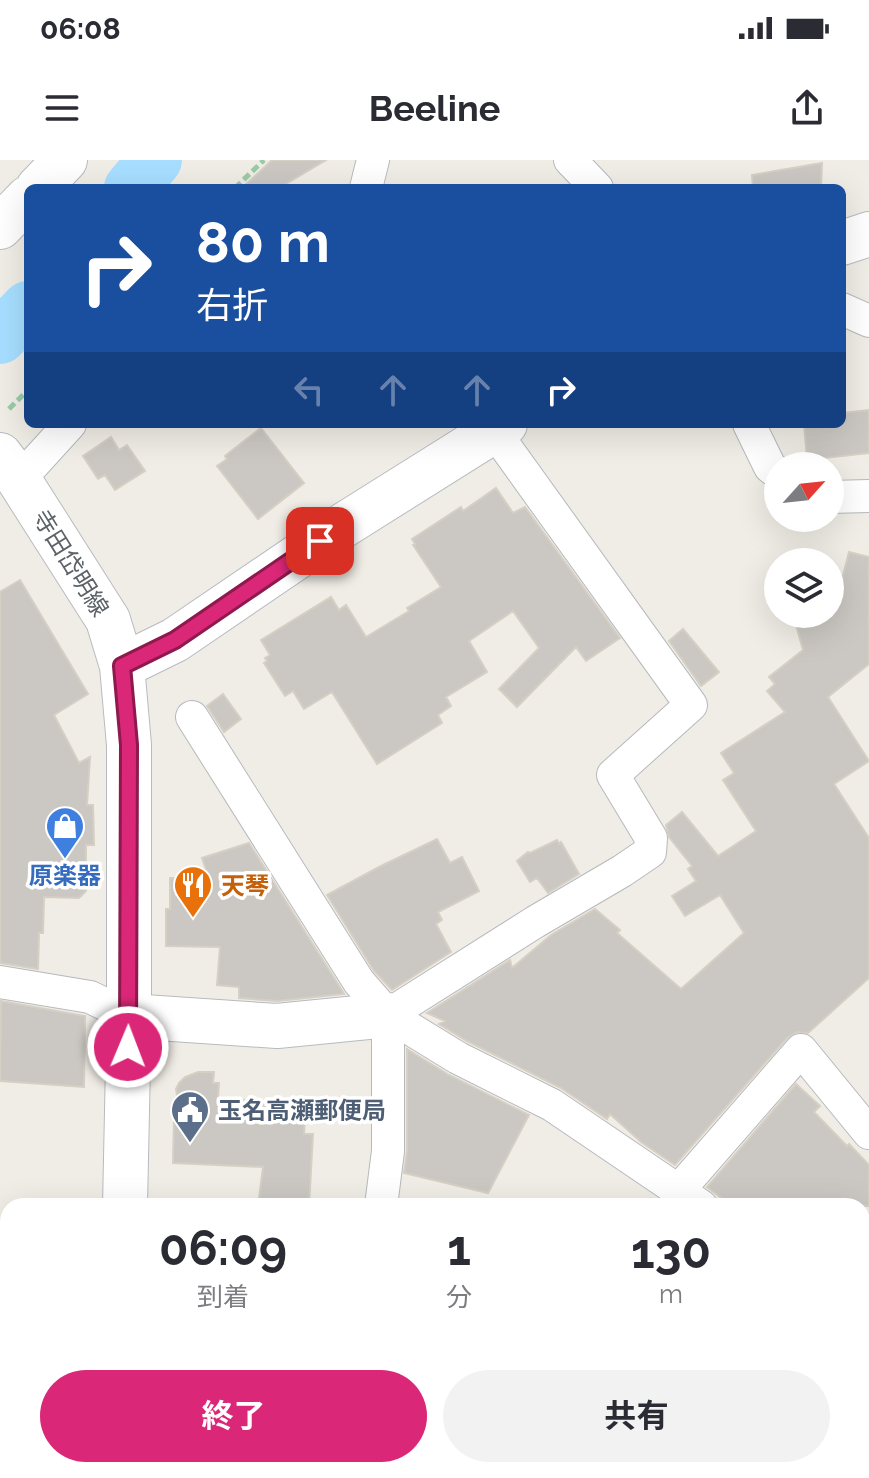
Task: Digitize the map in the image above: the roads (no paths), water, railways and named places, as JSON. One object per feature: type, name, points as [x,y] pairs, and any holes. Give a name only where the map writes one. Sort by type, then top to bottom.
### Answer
[{"type":"street","points":[[42,184],[65,160]]},
{"type":"street","points":[[367,184],[373,160]]},
{"type":"street","points":[[570,160],[593,184]]},
{"type":"street","points":[[0,227],[24,202]]},
{"type":"street","points":[[846,242],[869,234]]},
{"type":"street","points":[[846,311],[869,321]]},
{"type":"street","points":[[9,468],[64,428]]},
{"type":"street","points":[[122,666],[175,640],[494,428]]},
{"type":"street","points":[[0,982],[90,997],[129,1016],[277,1026],[388,1015],[650,852],[651,838],[613,775],[691,705],[497,428]]},
{"type":"street","points":[[751,428],[764,455]]},
{"type":"street","name":"寺田岱明線","points":[[9,468],[108,620],[122,666],[129,745],[125,1198]]},
{"type":"street","points":[[844,497],[869,496]]},
{"type":"street","points":[[192,717],[359,982],[388,1015],[458,1058],[552,1105],[689,1198],[801,1050],[869,1133]]},
{"type":"street","points":[[382,1198],[388,1151],[388,1015]]},
{"type":"waterway","points":[[134,184],[155,160]]},
{"type":"waterway","points":[[0,337],[24,312]]},
{"type":"place","name":"原楽器","points":[[65,860]]},
{"type":"place","name":"天琴","points":[[193,919]]},
{"type":"place","name":"玉名高瀬郵便局","points":[[190,1144]]}]
